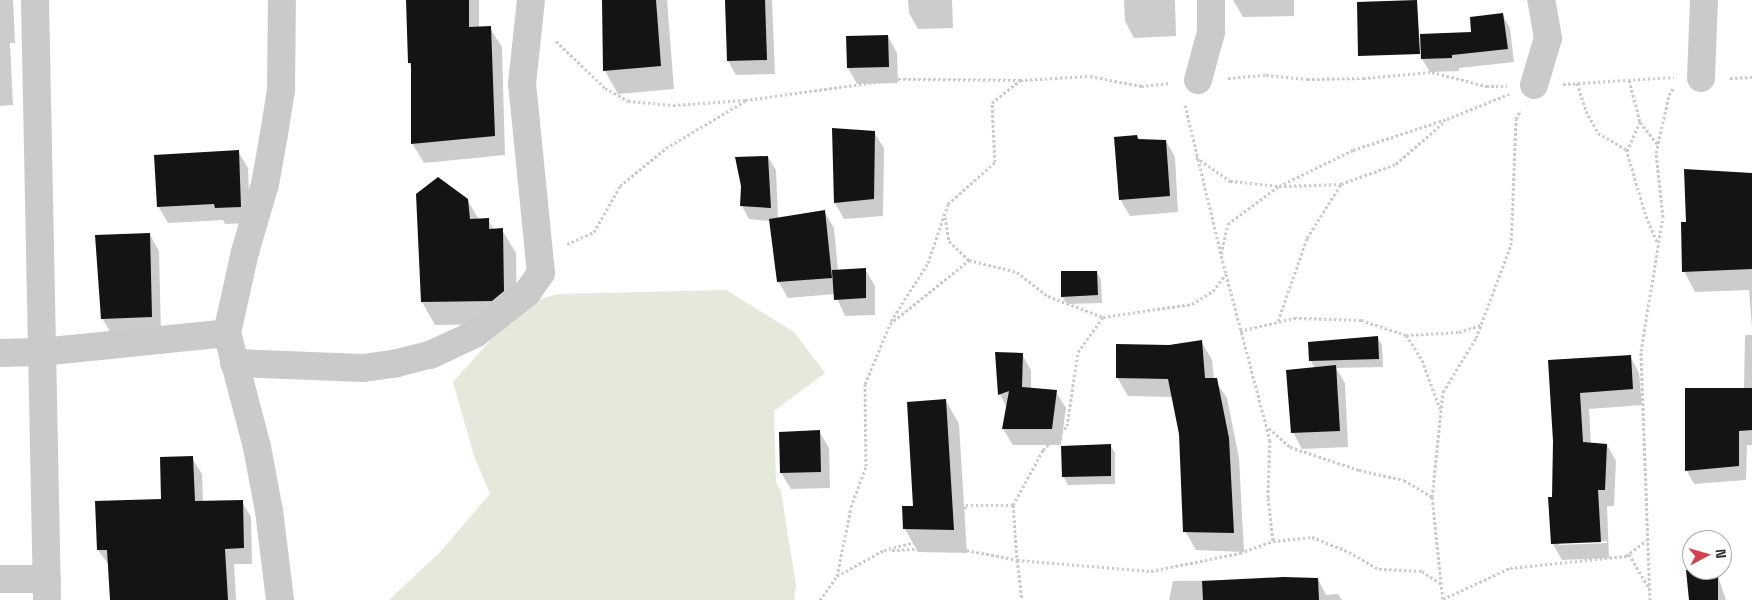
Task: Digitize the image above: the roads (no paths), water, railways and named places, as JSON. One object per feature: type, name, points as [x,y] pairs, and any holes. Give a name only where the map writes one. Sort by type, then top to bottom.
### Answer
[{"type":"street","points":[[0,579],[47,589],[46,466],[41,352],[35,0]]},
{"type":"street","points":[[280,600],[266,493],[227,333],[245,252],[265,184],[274,134],[281,90],[282,0]]},
{"type":"street","points":[[1198,80],[1210,32],[1211,0]]},
{"type":"street","points":[[1532,85],[1548,38],[1541,0]]},
{"type":"street","points":[[1701,78],[1704,0]]},
{"type":"street","points":[[234,362],[363,368],[397,363],[430,355],[475,334],[527,293],[541,273],[522,84],[531,9]]},
{"type":"street","points":[[0,353],[41,352],[227,333]]}]
